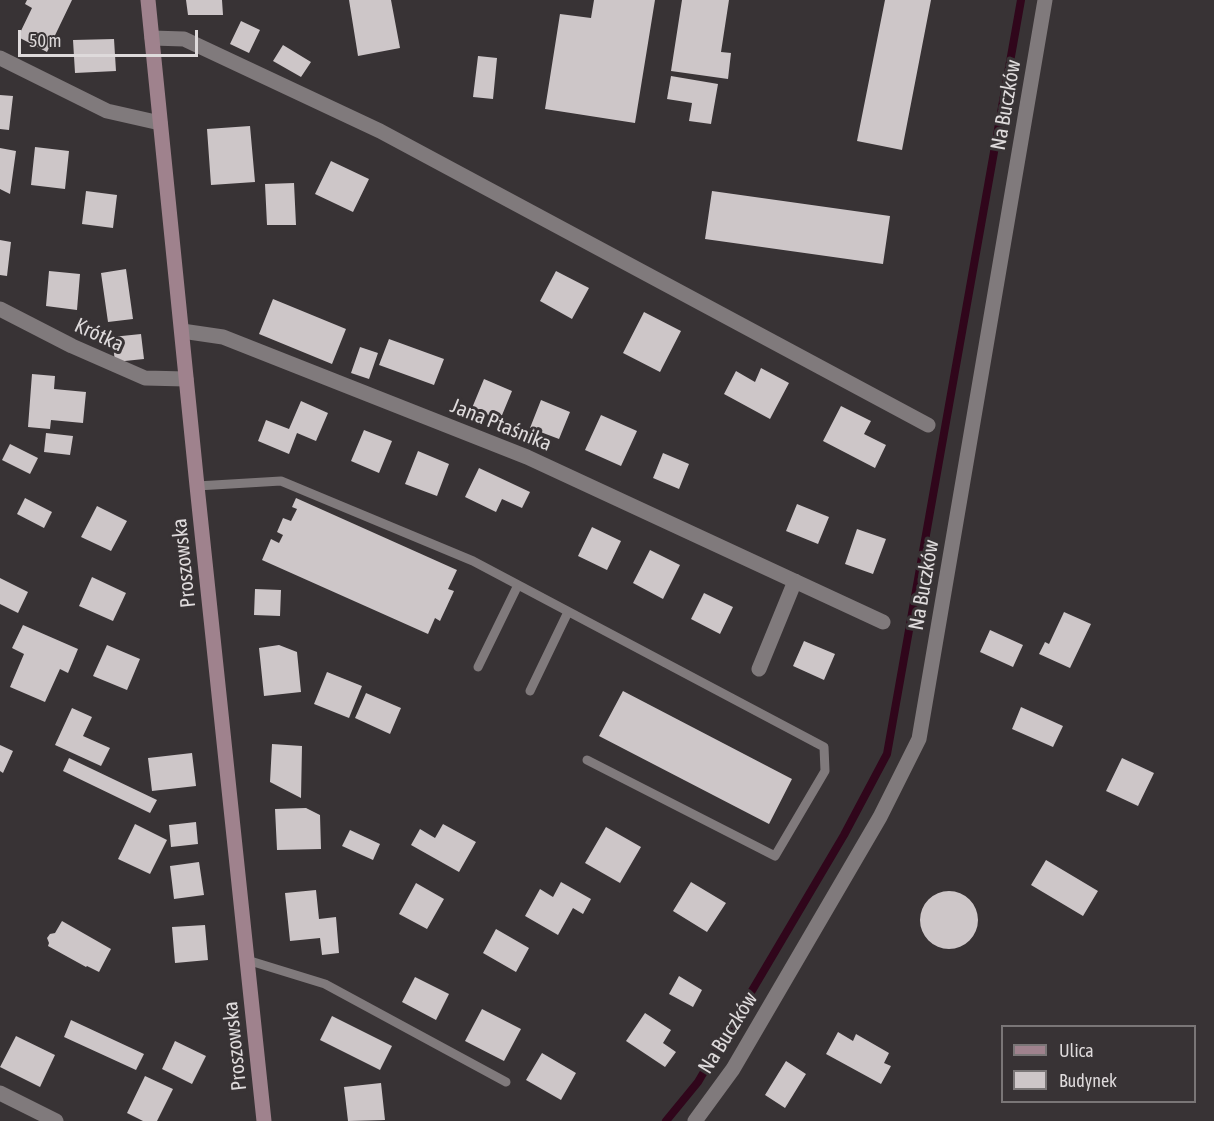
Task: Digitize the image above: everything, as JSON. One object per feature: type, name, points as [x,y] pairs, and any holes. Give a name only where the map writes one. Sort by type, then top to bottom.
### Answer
[{"type":"main road","name":"Proszowska","points":[[148,0],[264,1121]]},
{"type":"street","name":"Na Buczków","points":[[695,1121],[733,1069],[880,817],[919,739],[1045,0]]},
{"type":"street","points":[[152,38],[184,39],[380,131],[928,425]]},
{"type":"street","points":[[0,58],[106,111],[160,123]]},
{"type":"street","name":"Krótka","points":[[0,309],[72,346],[145,378],[186,379]]},
{"type":"street","name":"Jana Ptaśnika","points":[[182,331],[223,337],[527,457],[883,622]]},
{"type":"street","points":[[759,669],[795,581]]},
{"type":"street","points":[[0,1093],[56,1121]]},
{"type":"lane","points":[[197,486],[281,481],[473,561],[824,747],[825,771],[775,856],[587,760]]},
{"type":"lane","points":[[478,667],[518,585]]},
{"type":"lane","points":[[530,691],[568,612]]},
{"type":"lane","points":[[247,960],[325,984],[506,1082]]},
{"type":"building","points":[[27,0],[72,0],[47,52],[18,37],[32,8],[25,4]]},
{"type":"building","points":[[186,0],[222,0],[223,15],[188,15]]},
{"type":"building","points":[[349,0],[391,0],[400,48],[358,56]]},
{"type":"building","points":[[594,0],[655,0],[635,123],[545,109],[560,14],[591,18]]},
{"type":"building","points":[[682,0],[729,0],[721,52],[731,53],[728,79],[671,71]]},
{"type":"building","points":[[885,0],[931,0],[902,150],[857,141]]},
{"type":"building","points":[[241,21],[260,30],[249,53],[230,44]]},
{"type":"building","points":[[114,39],[116,71],[75,73],[73,40]]},
{"type":"building","points":[[283,45],[311,62],[301,77],[273,61]]},
{"type":"building","points":[[478,56],[497,58],[493,99],[473,97]]},
{"type":"building","points":[[671,76],[718,84],[711,124],[689,121],[692,103],[667,99]]},
{"type":"building","points":[[0,95],[13,96],[9,130],[0,129]]},
{"type":"building","points":[[250,126],[255,182],[211,185],[207,129]]},
{"type":"building","points":[[35,147],[69,151],[65,189],[31,185]]},
{"type":"building","points":[[0,148],[16,151],[10,194],[0,189]]},
{"type":"building","points":[[331,161],[369,179],[353,212],[315,194]]},
{"type":"building","points":[[294,183],[296,225],[267,225],[265,184]]},
{"type":"building","points":[[86,191],[117,195],[113,228],[82,224]]},
{"type":"building","points":[[712,191],[890,216],[883,264],[705,239]]},
{"type":"building","points":[[0,240],[11,242],[7,276],[0,275]]},
{"type":"building","points":[[126,269],[133,319],[108,322],[101,273]]},
{"type":"building","points":[[49,271],[80,274],[77,310],[46,306]]},
{"type":"building","points":[[556,271],[589,288],[572,319],[540,301]]},
{"type":"building","points":[[273,299],[346,329],[332,364],[259,334]]},
{"type":"building","points":[[644,312],[681,331],[660,372],[623,353]]},
{"type":"building","points":[[141,334],[144,359],[115,362],[112,337]]},
{"type":"building","points":[[389,339],[444,359],[434,385],[379,365]]},
{"type":"building","points":[[360,347],[378,353],[369,379],[351,373]]},
{"type":"building","points":[[761,368],[789,383],[770,419],[724,394],[736,371],[755,382]]},
{"type":"building","points":[[32,374],[55,376],[54,389],[86,392],[83,423],[51,420],[50,429],[28,427]]},
{"type":"building","points":[[484,379],[512,391],[500,420],[472,408]]},
{"type":"building","points":[[541,400],[570,412],[559,439],[530,428]]},
{"type":"building","points":[[301,401],[328,413],[316,441],[297,433],[289,454],[258,441],[266,420],[289,429]]},
{"type":"building","points":[[841,406],[871,421],[864,434],[886,445],[875,468],[823,441]]},
{"type":"building","points":[[601,415],[637,431],[621,466],[585,450]]},
{"type":"building","points":[[364,430],[392,441],[379,473],[351,461]]},
{"type":"building","points":[[46,433],[73,436],[70,455],[44,452]]},
{"type":"building","points":[[10,444],[38,458],[30,474],[2,460]]},
{"type":"building","points":[[418,451],[449,464],[437,496],[405,484]]},
{"type":"building","points":[[663,453],[689,464],[679,489],[653,478]]},
{"type":"building","points":[[479,468],[530,492],[522,508],[502,499],[496,512],[465,497]]},
{"type":"building","points":[[25,498],[52,512],[44,528],[17,514]]},
{"type":"building","points":[[296,498],[457,570],[448,589],[454,591],[440,621],[435,618],[428,634],[262,560],[271,539],[279,543],[283,535],[277,532],[283,518],[291,521],[297,509],[292,507]]},
{"type":"building","points":[[797,504],[829,517],[818,544],[786,531]]},
{"type":"building","points":[[97,506],[127,521],[111,551],[81,537]]},
{"type":"building","points":[[592,527],[621,541],[607,570],[578,556]]},
{"type":"building","points":[[857,529],[886,539],[873,574],[845,564]]},
{"type":"building","points":[[650,550],[680,565],[663,599],[633,583]]},
{"type":"building","points":[[92,577],[126,593],[113,621],[79,606]]},
{"type":"building","points":[[0,578],[28,592],[18,613],[0,604]]},
{"type":"building","points":[[255,589],[281,590],[280,616],[254,615]]},
{"type":"building","points":[[704,593],[733,607],[720,634],[691,619]]},
{"type":"building","points":[[1064,612],[1091,624],[1070,668],[1039,654],[1045,642],[1049,644]]},
{"type":"building","points":[[23,625],[78,649],[68,673],[60,669],[45,702],[10,687],[24,654],[12,648]]},
{"type":"building","points":[[990,630],[1023,645],[1013,667],[980,652]]},
{"type":"building","points":[[804,641],[835,654],[824,680],[793,666]]},
{"type":"building","points":[[107,645],[140,659],[127,690],[93,676]]},
{"type":"building","points":[[279,645],[297,652],[301,692],[264,696],[259,648]]},
{"type":"building","points":[[327,672],[362,686],[349,718],[314,704]]},
{"type":"building","points":[[623,691],[792,779],[769,824],[599,736]]},
{"type":"building","points":[[366,693],[401,708],[390,734],[355,718]]},
{"type":"building","points":[[1021,707],[1063,726],[1053,747],[1012,729]]},
{"type":"building","points":[[72,708],[92,717],[83,736],[110,748],[101,766],[55,745]]},
{"type":"building","points":[[272,744],[302,746],[301,798],[270,782]]},
{"type":"building","points":[[0,745],[13,751],[3,773],[0,771]]},
{"type":"building","points":[[192,753],[196,786],[152,791],[148,758]]},
{"type":"building","points":[[69,758],[157,800],[150,813],[63,771]]},
{"type":"building","points":[[1122,758],[1154,773],[1138,806],[1106,791]]},
{"type":"building","points":[[306,808],[320,815],[321,849],[277,850],[275,809]]},
{"type":"building","points":[[196,822],[198,844],[171,847],[169,825]]},
{"type":"building","points":[[135,824],[167,840],[150,874],[118,859]]},
{"type":"building","points":[[443,824],[476,842],[459,872],[411,845],[420,829],[435,838]]},
{"type":"building","points":[[606,827],[641,847],[620,883],[585,863]]},
{"type":"building","points":[[350,830],[380,844],[373,860],[342,846]]},
{"type":"building","points":[[1046,860],[1098,891],[1083,916],[1031,885]]},
{"type":"building","points":[[199,862],[204,895],[174,899],[170,866]]},
{"type":"building","points":[[561,882],[591,899],[583,914],[573,908],[558,935],[525,916],[540,889],[553,897]]},
{"type":"building","points":[[691,882],[726,903],[707,932],[673,911]]},
{"type":"building","points":[[416,883],[444,899],[427,929],[399,914]]},
{"type":"building","points":[[316,890],[319,919],[336,917],[339,953],[322,955],[320,938],[290,941],[285,893]]},
{"type":"building","points":[[949,891],[960,893],[973,904],[978,920],[976,931],[965,944],[949,949],[938,947],[925,936],[920,920],[922,909],[933,896]]},
{"type":"building","points":[[62,921],[111,949],[99,972],[48,946],[47,938],[50,934],[55,933]]},
{"type":"building","points":[[205,925],[208,960],[175,963],[172,927]]},
{"type":"building","points":[[496,929],[529,948],[516,972],[483,953]]},
{"type":"building","points":[[679,976],[702,990],[693,1007],[669,994]]},
{"type":"building","points":[[415,977],[449,994],[436,1020],[402,1002]]},
{"type":"building","points":[[482,1009],[521,1029],[504,1061],[465,1041]]},
{"type":"building","points":[[645,1013],[671,1030],[663,1043],[676,1052],[665,1067],[626,1041]]},
{"type":"building","points":[[332,1016],[392,1046],[380,1070],[320,1040]]},
{"type":"building","points":[[71,1020],[144,1054],[136,1070],[64,1037]]},
{"type":"building","points":[[838,1032],[853,1041],[856,1034],[889,1053],[884,1063],[891,1066],[881,1084],[826,1054]]},
{"type":"building","points":[[16,1036],[55,1055],[40,1087],[0,1067]]},
{"type":"building","points":[[175,1041],[206,1056],[192,1084],[162,1069]]},
{"type":"building","points":[[542,1053],[576,1073],[561,1100],[526,1080]]},
{"type":"building","points":[[786,1061],[806,1074],[785,1108],[765,1095]]},
{"type":"building","points":[[145,1076],[173,1089],[157,1121],[143,1121],[127,1113]]},
{"type":"building","points":[[381,1083],[385,1120],[348,1121],[344,1087]]},
{"type":"waterway","points":[[666,1121],[698,1082],[844,835],[887,754],[1021,0]]}]
